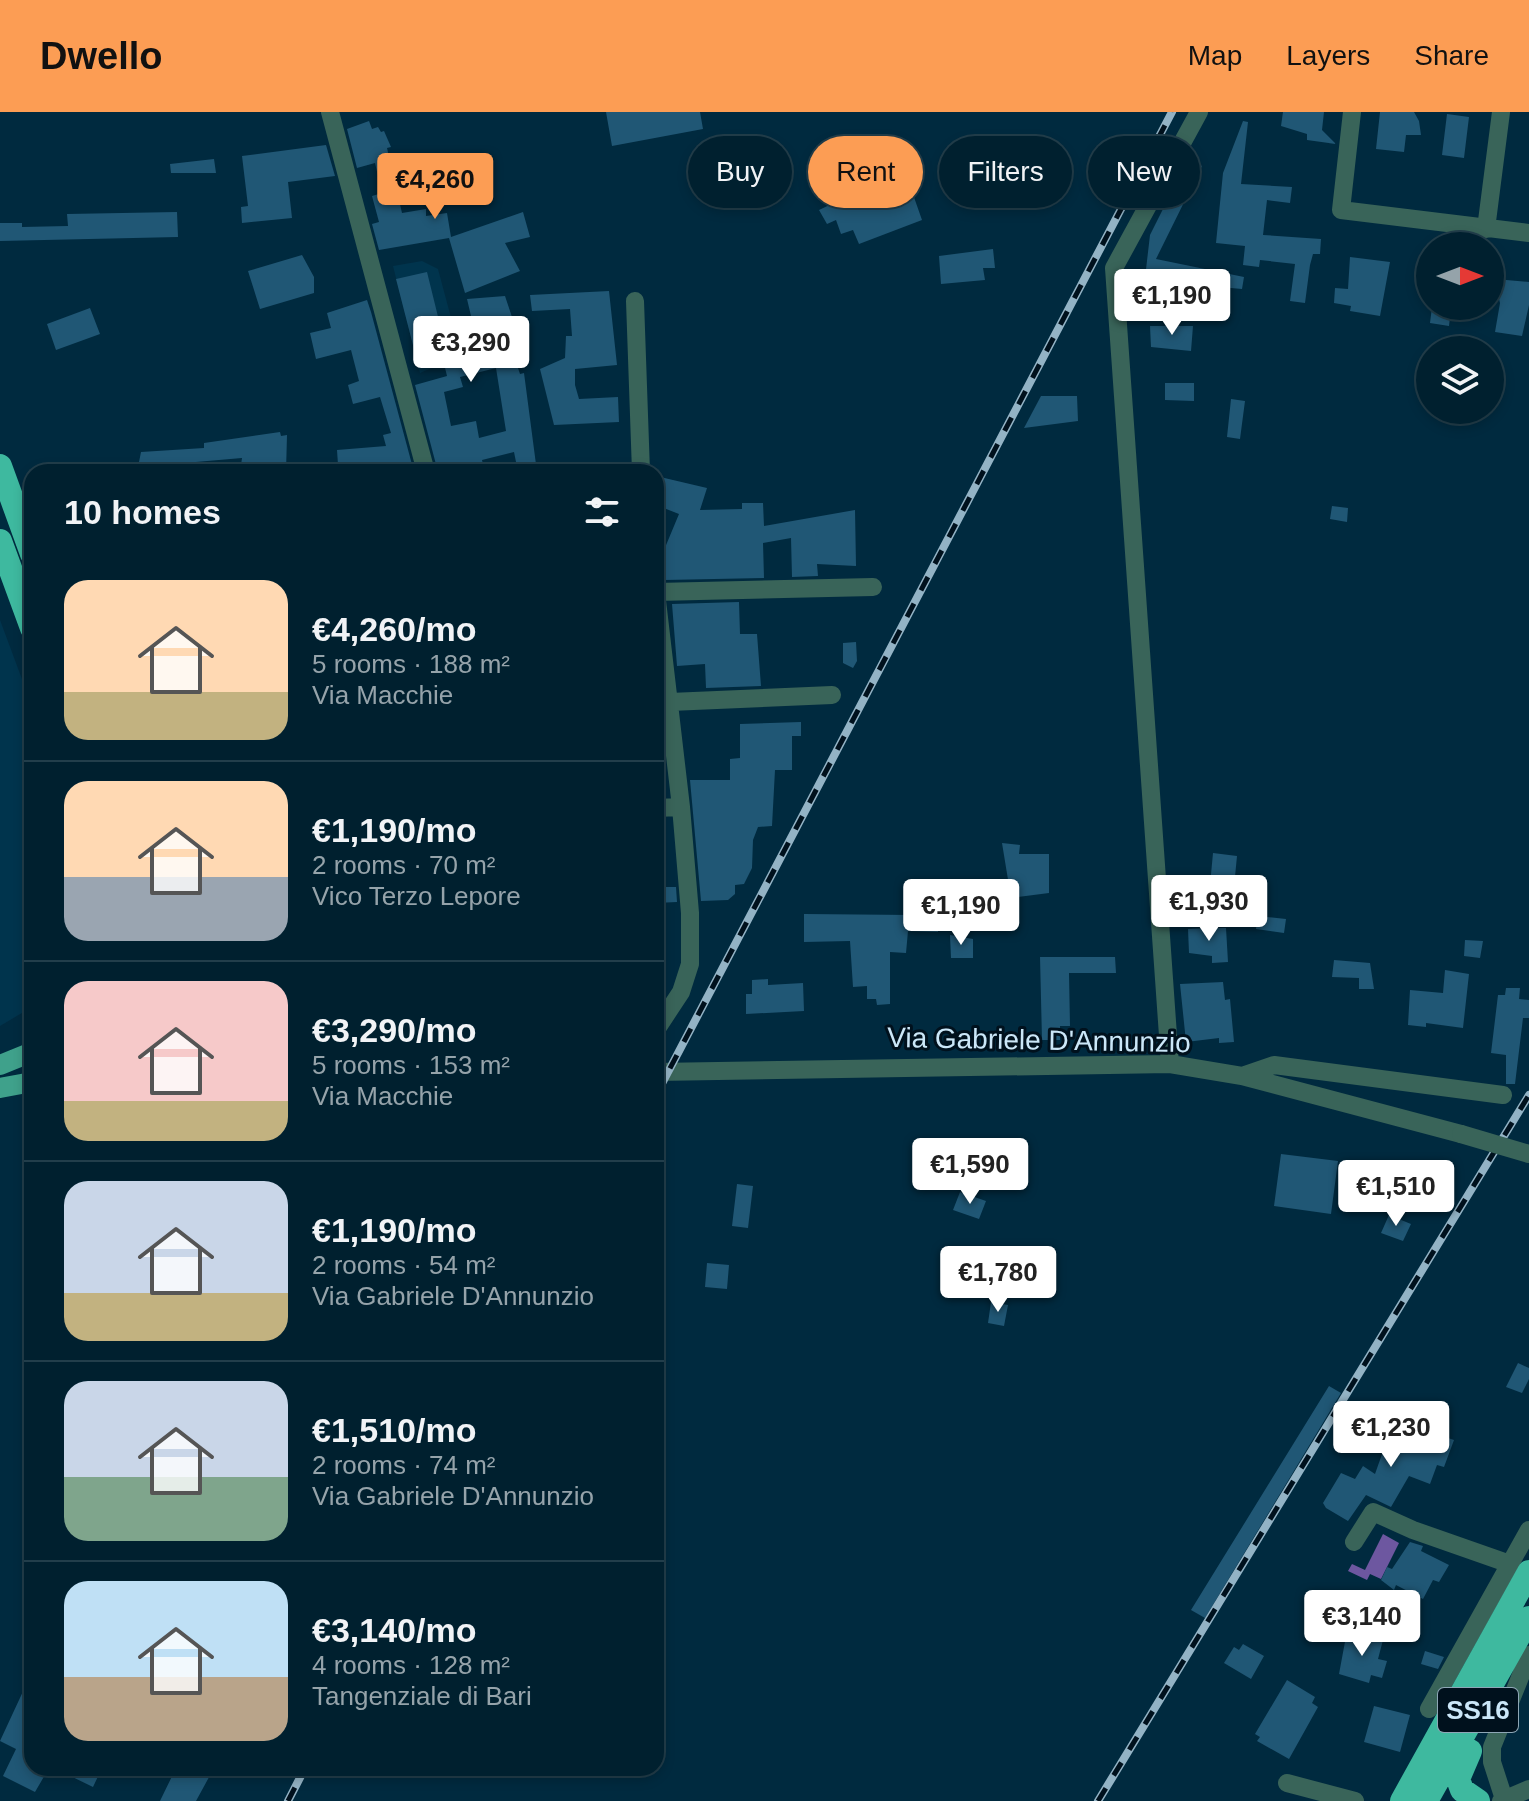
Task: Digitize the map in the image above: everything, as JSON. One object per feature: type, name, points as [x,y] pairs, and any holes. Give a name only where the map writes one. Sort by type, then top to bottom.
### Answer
[{"type":"highway","points":[[0,466],[24,532]]},
{"type":"highway","points":[[0,541],[24,606]]},
{"type":"highway","name":"SS16","points":[[1402,1801],[1520,1568]]},
{"type":"highway","points":[[1478,1801],[1462,1790],[1458,1779],[1461,1768],[1501,1695],[1526,1635]]},
{"type":"highway","name":"SS16","points":[[1426,1801],[1526,1635]]},
{"type":"main road","points":[[2,1064],[24,1055]]},
{"type":"main road","points":[[3,1087],[24,1083]]},
{"type":"street","points":[[330,112],[424,464]]},
{"type":"street","points":[[1170,1064],[1114,268],[1199,112]]},
{"type":"street","points":[[1352,112],[1341,210],[1529,233]]},
{"type":"street","points":[[1486,229],[1501,112]]},
{"type":"street","points":[[635,301],[641,464]]},
{"type":"street","points":[[664,592],[873,587]]},
{"type":"street","points":[[664,655],[690,913],[690,964],[681,992],[664,1018]]},
{"type":"street","points":[[670,702],[832,695]]},
{"type":"street","points":[[664,808],[681,807]]},
{"type":"street","name":"Via Gabriele D'Annunzio","points":[[664,1072],[1170,1064],[1242,1076],[1529,1154]]},
{"type":"street","points":[[1242,1076],[1274,1065],[1503,1095]]},
{"type":"street","points":[[1354,1542],[1373,1512],[1413,1530],[1520,1568]]},
{"type":"street","points":[[1429,1709],[1520,1568],[1529,1530]]},
{"type":"street","points":[[1526,1635],[1492,1747],[1492,1762],[1502,1800],[1529,1789]]},
{"type":"street","points":[[1287,1783],[1355,1801]]},
{"type":"shaded area","points":[[422,261],[438,269],[461,355],[420,373],[393,266]]},
{"type":"shaded area","points":[[0,620],[24,684],[24,1012],[0,1026]]},
{"type":"shaded area","points":[[1383,1534],[1399,1543],[1381,1579],[1370,1574],[1367,1580],[1348,1571],[1352,1564],[1365,1570]]},
{"type":"building","points":[[606,112],[700,112],[703,129],[612,146]]},
{"type":"building","points":[[1283,112],[1324,112],[1322,130],[1336,144],[1307,140],[1307,134],[1281,126]]},
{"type":"building","points":[[1380,112],[1414,112],[1421,135],[1406,135],[1404,152],[1376,149]]},
{"type":"building","points":[[1447,114],[1469,117],[1464,158],[1442,155]]},
{"type":"building","points":[[369,121],[372,129],[378,127],[381,132],[384,131],[391,147],[387,148],[402,213],[426,209],[426,216],[447,213],[451,237],[523,212],[530,237],[505,243],[520,271],[465,293],[449,238],[379,250],[372,224],[379,222],[372,196],[382,193],[375,163],[357,168],[347,129]]},
{"type":"building","points":[[1243,121],[1248,122],[1241,184],[1292,187],[1290,203],[1267,200],[1263,235],[1321,239],[1320,254],[1313,254],[1310,265],[1305,303],[1290,301],[1295,264],[1260,260],[1259,267],[1243,265],[1245,246],[1216,243],[1223,173]]},
{"type":"building","points":[[326,145],[335,176],[288,182],[292,218],[242,223],[241,207],[248,206],[242,156]]},
{"type":"building","points":[[214,159],[216,173],[171,173],[170,164]]},
{"type":"building","points":[[918,208],[922,220],[859,244],[853,230],[841,234],[836,220],[827,224],[819,210]]},
{"type":"building","points":[[1164,208],[1181,208],[1156,259],[1244,277],[1242,289],[1176,283],[1177,295],[1148,290],[1145,278],[1150,235]]},
{"type":"building","points":[[177,212],[178,237],[0,241],[0,223],[22,223],[22,227],[68,226],[67,214]]},
{"type":"building","points":[[993,249],[995,268],[983,268],[985,280],[941,284],[939,256]]},
{"type":"building","points":[[302,255],[314,277],[314,293],[260,309],[248,271]]},
{"type":"building","points":[[1350,257],[1390,262],[1380,316],[1350,311],[1351,306],[1334,303],[1335,288],[1348,289]]},
{"type":"building","points":[[427,272],[444,341],[475,333],[467,299],[505,296],[518,335],[508,338],[520,374],[524,373],[536,464],[516,464],[514,452],[482,460],[483,464],[436,464],[415,385],[447,376],[439,343],[414,349],[396,279]],"holes":[[[496,368],[506,431],[479,438],[476,421],[451,426],[444,392],[463,387],[460,377]]]},
{"type":"building","points":[[1504,280],[1529,282],[1529,305],[1522,336],[1495,332],[1497,320],[1504,320]]},
{"type":"building","points":[[609,291],[617,365],[575,369],[575,385],[579,399],[618,397],[619,422],[554,425],[540,369],[565,358],[566,336],[572,336],[570,309],[532,311],[530,295]]},
{"type":"building","points":[[367,300],[412,464],[338,464],[337,450],[386,446],[383,435],[391,433],[380,397],[353,404],[348,385],[359,381],[351,350],[316,359],[310,333],[331,328],[327,313]]},
{"type":"building","points":[[90,308],[100,334],[56,350],[47,324]]},
{"type":"building","points":[[1430,320],[1450,320],[1449,326],[1430,323]]},
{"type":"building","points":[[1150,326],[1193,326],[1191,351],[1151,347]]},
{"type":"building","points":[[1165,383],[1194,383],[1194,401],[1165,400]]},
{"type":"building","points":[[1041,396],[1077,396],[1078,421],[1024,428]]},
{"type":"building","points":[[1231,399],[1245,401],[1240,439],[1227,437]]},
{"type":"building","points":[[280,432],[281,436],[287,435],[286,464],[241,464],[242,458],[139,464],[141,452],[204,448],[204,443]]},
{"type":"building","points":[[664,478],[707,488],[700,510],[742,509],[742,503],[763,503],[764,526],[855,510],[856,566],[817,564],[818,576],[792,577],[791,538],[763,543],[764,578],[665,580],[664,550],[679,514],[664,508]]},
{"type":"building","points":[[1332,506],[1348,508],[1347,522],[1330,519]]},
{"type":"building","points":[[739,602],[740,634],[757,634],[761,686],[706,688],[705,664],[677,666],[672,604]]},
{"type":"building","points":[[856,642],[857,661],[853,668],[843,663],[843,643]]},
{"type":"building","points":[[801,722],[801,736],[792,736],[792,770],[775,770],[772,826],[758,827],[753,840],[752,868],[744,884],[735,885],[735,894],[728,900],[701,901],[690,780],[730,780],[730,759],[740,758],[740,724]]},
{"type":"building","points":[[1002,843],[1020,845],[1019,854],[1049,854],[1049,893],[1011,898]]},
{"type":"building","points":[[1213,853],[1237,856],[1234,887],[1210,885]]},
{"type":"building","points":[[664,887],[676,887],[677,902],[664,903]]},
{"type":"building","points":[[909,890],[937,890],[938,932],[908,931],[906,953],[890,952],[890,1004],[877,1005],[876,999],[867,999],[867,986],[853,987],[850,941],[804,942],[804,914],[912,915]]},
{"type":"building","points":[[1257,916],[1286,919],[1284,933],[1256,929]]},
{"type":"building","points":[[1226,928],[1228,962],[1212,963],[1212,956],[1189,953],[1188,929]]},
{"type":"building","points":[[950,935],[973,939],[973,958],[951,958]]},
{"type":"building","points":[[1465,940],[1483,941],[1480,958],[1464,956]]},
{"type":"building","points":[[1040,957],[1115,957],[1116,973],[1069,973],[1070,1026],[1060,1026],[1060,1040],[1042,1040]]},
{"type":"building","points":[[1334,960],[1370,963],[1374,989],[1359,989],[1359,978],[1332,977]]},
{"type":"building","points":[[1445,970],[1469,974],[1463,1028],[1426,1023],[1426,1027],[1408,1025],[1410,990],[1443,993]]},
{"type":"building","points":[[768,979],[768,985],[803,983],[804,1011],[746,1014],[746,994],[752,994],[752,980]]},
{"type":"building","points":[[1223,982],[1225,1000],[1230,999],[1234,1042],[1219,1043],[1219,1038],[1186,1042],[1180,984]]},
{"type":"building","points":[[1506,988],[1520,988],[1519,999],[1529,1000],[1529,1018],[1523,1018],[1515,1084],[1506,1084],[1506,1055],[1491,1053],[1498,995],[1505,995]]},
{"type":"building","points":[[1281,1154],[1338,1161],[1331,1214],[1274,1206]]},
{"type":"building","points":[[737,1184],[753,1186],[748,1228],[732,1226]]},
{"type":"building","points":[[960,1192],[986,1201],[979,1219],[953,1210]]},
{"type":"building","points":[[1389,1215],[1411,1224],[1403,1241],[1381,1233]]},
{"type":"building","points":[[707,1263],[729,1265],[727,1289],[705,1287]]},
{"type":"building","points":[[991,1302],[1008,1305],[1004,1326],[988,1323]]},
{"type":"building","points":[[1518,1363],[1529,1368],[1529,1379],[1522,1393],[1506,1387]]},
{"type":"building","points":[[1329,1386],[1341,1393],[1205,1618],[1191,1610]]},
{"type":"building","points":[[1394,1420],[1454,1440],[1444,1467],[1437,1465],[1430,1484],[1409,1476],[1391,1507],[1366,1495],[1348,1521],[1326,1508],[1323,1503],[1341,1473],[1355,1479],[1363,1466],[1375,1474]]},
{"type":"building","points":[[1410,1542],[1423,1546],[1421,1551],[1449,1565],[1439,1582],[1433,1580],[1423,1599],[1396,1585],[1394,1590],[1381,1580],[1387,1567],[1392,1569]]},
{"type":"building","points":[[1347,1631],[1383,1640],[1378,1659],[1387,1661],[1382,1678],[1371,1675],[1369,1683],[1339,1674]]},
{"type":"building","points":[[1243,1644],[1264,1656],[1251,1679],[1224,1663],[1234,1647],[1239,1650]]},
{"type":"building","points":[[1425,1651],[1444,1657],[1438,1669],[1421,1664]]},
{"type":"building","points":[[1287,1680],[1315,1697],[1312,1703],[1318,1707],[1289,1759],[1257,1741],[1260,1737],[1255,1734]]},
{"type":"building","points":[[24,1689],[24,1776],[44,1776],[35,1792],[3,1776],[16,1749],[0,1741]]},
{"type":"building","points":[[1374,1706],[1410,1715],[1400,1752],[1364,1742]]},
{"type":"building","points":[[70,1776],[98,1776],[93,1787]]},
{"type":"building","points":[[172,1776],[210,1776],[196,1801],[160,1801]]},
{"type":"railway","points":[[664,1080],[1172,112]]},
{"type":"railway","points":[[1098,1801],[1529,1095]]},
{"type":"railway","points":[[288,1801],[301,1776]]}]
